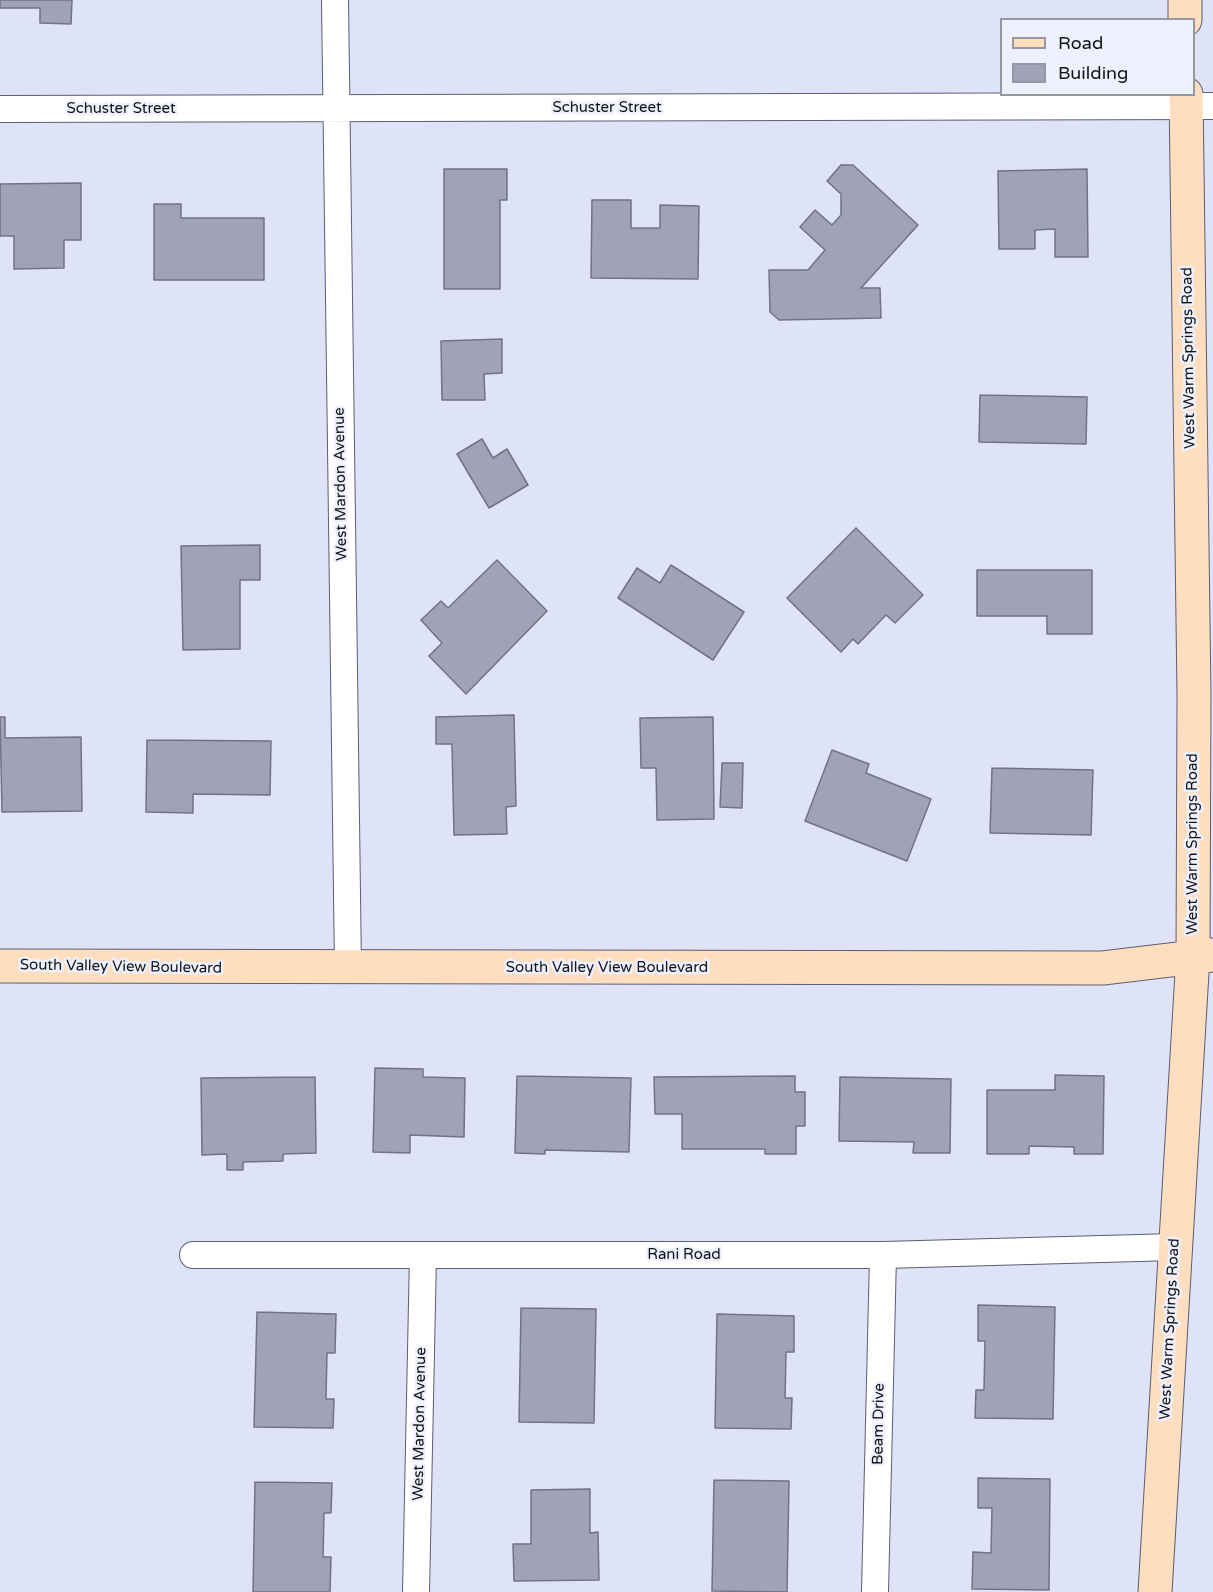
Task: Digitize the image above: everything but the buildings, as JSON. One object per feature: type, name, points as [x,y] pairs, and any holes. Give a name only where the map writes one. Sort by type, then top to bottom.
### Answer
[{"type":"main road","points":[[1185,0],[1185,18]]},
{"type":"main road","name":"West Warm Springs Road","points":[[1155,1592],[1174,1247],[1203,956],[1194,695],[1195,102]]},
{"type":"main road","name":"South Valley View Boulevard","points":[[0,966],[1103,968],[1203,956]]},
{"type":"street","name":"West Mardon Avenue","points":[[335,0],[348,968]]},
{"type":"street","name":"Schuster Street","points":[[0,109],[337,109],[1195,102]]},
{"type":"street","name":"Rani Road","points":[[193,1256],[883,1256],[1174,1247]]},
{"type":"street","name":"West Mardon Avenue","points":[[416,1592],[423,1256]]},
{"type":"street","name":"Beam Drive","points":[[875,1592],[883,1256]]}]
